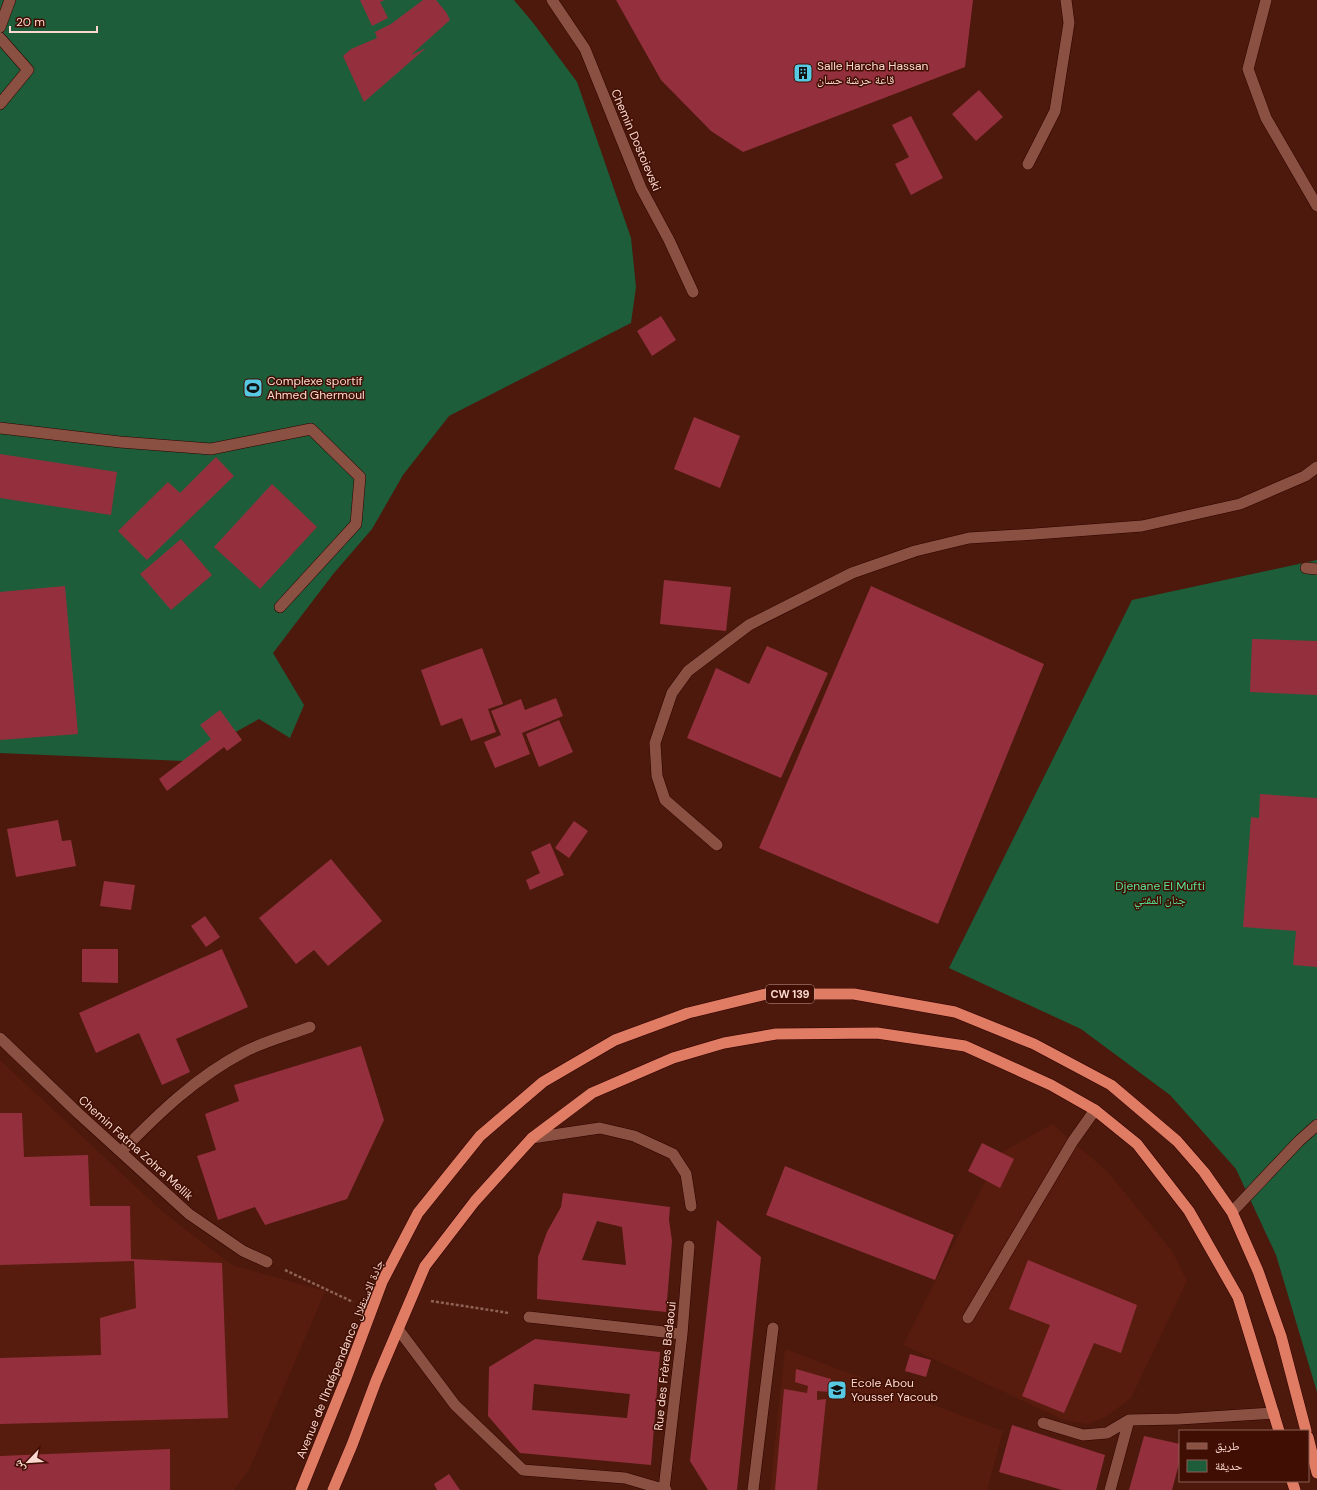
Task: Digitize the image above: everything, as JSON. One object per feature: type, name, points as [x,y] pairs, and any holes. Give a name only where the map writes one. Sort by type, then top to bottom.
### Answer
[{"type":"highway","name":"Avenue de l'Indépendance جادة الاستقلال","points":[[301,1490],[345,1382],[382,1282],[418,1213],[480,1136],[543,1082],[615,1040],[688,1013],[766,994],[854,994],[955,1012],[1034,1044],[1111,1085],[1177,1141],[1204,1172],[1232,1212],[1258,1271],[1281,1336],[1306,1430]]},
{"type":"highway","points":[[333,1490],[376,1381],[425,1266],[476,1201],[532,1138],[592,1093],[673,1058],[724,1043],[776,1034],[877,1033],[965,1046],[1051,1085],[1095,1110],[1137,1144],[1189,1211],[1238,1297],[1279,1430]]},
{"type":"highway","points":[[1309,1441],[1317,1473]]},
{"type":"street","points":[[0,27],[10,0]]},
{"type":"street","name":"Chemin Dostoievski","points":[[552,0],[585,49],[641,188],[669,240],[693,292]]},
{"type":"street","points":[[1028,164],[1055,111],[1069,23],[1066,0]]},
{"type":"street","points":[[1266,0],[1248,69],[1266,118],[1317,206]]},
{"type":"street","points":[[0,38],[28,70],[0,104]]},
{"type":"street","points":[[0,428],[120,442],[211,449],[311,429],[360,477],[356,524],[280,607]]},
{"type":"street","points":[[717,845],[665,800],[657,776],[655,743],[672,692],[688,671],[749,625],[852,573],[915,551],[969,538],[1142,526],[1240,504],[1305,476],[1317,467]]},
{"type":"street","points":[[121,1152],[158,1115],[197,1081],[244,1052],[310,1027]]},
{"type":"street","name":"Chemin Fatma Zohra Mellik","points":[[0,1038],[78,1113],[189,1214],[243,1251],[266,1262]]},
{"type":"street","points":[[968,1318],[1073,1141],[1095,1110]]},
{"type":"street","points":[[1232,1212],[1299,1141],[1317,1125]]},
{"type":"street","points":[[532,1138],[600,1128],[634,1136],[673,1154],[686,1174],[691,1206]]},
{"type":"street","name":"Rue des Frères Badaoui","points":[[665,1490],[682,1334],[689,1246]]},
{"type":"street","points":[[529,1316],[682,1334]]},
{"type":"street","points":[[753,1490],[772,1328]]},
{"type":"street","points":[[398,1329],[455,1405],[523,1470],[625,1478],[665,1490]]},
{"type":"street","points":[[1043,1423],[1083,1435],[1107,1433],[1129,1420],[1179,1419],[1274,1413]]},
{"type":"street","points":[[1110,1490],[1129,1420]]},
{"type":"path","points":[[266,1262],[371,1311]]},
{"type":"path","points":[[411,1298],[529,1316]]},
{"type":"shaded area","points":[[0,1060],[163,1212],[232,1265],[325,1291],[249,1470],[234,1490],[0,1490]]},
{"type":"shaded area","points":[[1052,1124],[1108,1172],[1172,1251],[1187,1281],[1131,1398],[1107,1416],[1088,1424],[1064,1420],[903,1345],[999,1154]]},
{"type":"shaded area","name":"Ecole Abou Youssef Yacoub","points":[[785,1349],[1003,1431],[987,1490],[770,1490]]},
{"type":"green space","name":"Complexe sportif Ahmed Ghermoul","points":[[0,0],[514,0],[534,24],[577,82],[631,238],[636,287],[631,323],[449,416],[403,475],[372,529],[334,573],[273,653],[304,705],[290,738],[259,719],[183,761],[0,753]]},
{"type":"green space","name":"Djenane El Mufti جنان المفتي","points":[[1317,560],[1317,1392],[1276,1255],[1236,1169],[1170,1095],[1081,1029],[949,968],[1132,600]]},
{"type":"building","points":[[360,0],[385,0],[380,2],[388,18],[372,26]]},
{"type":"building","points":[[423,0],[436,0],[446,12],[450,20],[411,55],[426,48],[364,102],[343,56],[351,49],[377,38],[375,32],[391,24]]},
{"type":"building","name":"Salle Harcha Hassan قاعة حرشة حسان","points":[[616,0],[973,0],[965,67],[743,152],[711,131],[661,80]]},
{"type":"building","points":[[979,90],[1003,117],[976,141],[952,114]]},
{"type":"building","points":[[911,116],[943,178],[911,195],[895,164],[909,157],[892,125]]},
{"type":"building","points":[[661,316],[676,340],[652,356],[637,331]]},
{"type":"building","points":[[694,417],[740,436],[720,488],[674,469]]},
{"type":"building","points":[[0,454],[117,472],[111,515],[0,498]]},
{"type":"building","points":[[216,457],[234,476],[147,560],[118,531],[168,482],[180,493]]},
{"type":"building","points":[[272,484],[317,527],[260,589],[214,547]]},
{"type":"building","points":[[181,539],[212,575],[171,610],[140,574]]},
{"type":"building","points":[[664,580],[731,587],[726,631],[660,624]]},
{"type":"building","points":[[65,586],[78,734],[0,740],[0,592]]},
{"type":"building","points":[[871,586],[1044,664],[938,924],[759,848]]},
{"type":"building","points":[[1252,639],[1317,641],[1317,695],[1250,692]]},
{"type":"building","points":[[767,646],[828,673],[781,778],[687,738],[716,668],[749,684]]},
{"type":"building","points":[[482,648],[503,704],[488,709],[496,732],[471,741],[462,718],[441,726],[421,670]]},
{"type":"building","points":[[556,698],[563,716],[522,733],[530,754],[495,768],[484,742],[501,735],[491,711],[521,699],[525,710]]},
{"type":"building","points":[[220,710],[242,740],[227,751],[224,747],[167,791],[159,779],[211,739],[200,725]]},
{"type":"building","points":[[559,720],[573,752],[539,767],[526,734]]},
{"type":"building","points":[[1260,794],[1317,798],[1317,967],[1293,965],[1296,931],[1243,927],[1251,817],[1259,818]]},
{"type":"building","points":[[58,820],[62,841],[71,840],[76,866],[16,877],[7,829]]},
{"type":"building","points":[[574,821],[588,831],[569,858],[555,848]]},
{"type":"building","points":[[550,843],[564,875],[530,890],[526,880],[540,873],[531,852]]},
{"type":"building","points":[[331,859],[382,921],[328,966],[314,950],[296,964],[259,918]]},
{"type":"building","points":[[104,881],[135,885],[131,910],[100,906]]},
{"type":"building","points":[[205,916],[220,937],[206,947],[191,926]]},
{"type":"building","points":[[82,949],[118,949],[118,983],[82,982]]},
{"type":"building","points":[[222,949],[248,1007],[176,1039],[190,1072],[162,1085],[139,1033],[96,1053],[79,1013]]},
{"type":"building","points":[[361,1046],[384,1120],[347,1199],[265,1225],[255,1207],[218,1220],[197,1156],[216,1150],[205,1114],[239,1101],[234,1085]]},
{"type":"building","points":[[0,1113],[22,1113],[24,1157],[88,1155],[90,1206],[130,1206],[131,1259],[222,1263],[228,1418],[0,1424],[0,1358],[101,1355],[100,1318],[136,1308],[134,1261],[0,1265]]},
{"type":"building","points":[[982,1143],[1014,1159],[1000,1188],[968,1171]]},
{"type":"building","points":[[785,1166],[954,1235],[935,1280],[766,1215]]},
{"type":"building","points":[[563,1193],[670,1207],[669,1220],[672,1241],[666,1312],[537,1299],[538,1257],[547,1232],[561,1207]],"holes":[[[597,1221],[622,1227],[626,1265],[582,1260]]]},
{"type":"building","points":[[717,1220],[761,1257],[737,1490],[708,1490],[690,1461]]},
{"type":"building","points":[[1028,1260],[1137,1305],[1121,1353],[1094,1343],[1064,1413],[1022,1396],[1050,1325],[1009,1309]]},
{"type":"building","points":[[535,1339],[660,1352],[651,1465],[520,1453],[488,1416],[489,1367]],"holes":[[[534,1384],[630,1394],[627,1418],[532,1410]]]},
{"type":"building","points":[[910,1354],[931,1360],[926,1377],[905,1371]]},
{"type":"building","points":[[796,1369],[831,1379],[830,1392],[817,1391],[817,1400],[826,1399],[817,1490],[775,1490],[784,1389],[807,1393],[808,1386],[795,1382]]},
{"type":"building","points":[[1012,1425],[1105,1455],[1096,1490],[1062,1490],[999,1472]]},
{"type":"building","points":[[1144,1436],[1179,1444],[1179,1464],[1172,1490],[1129,1490]]},
{"type":"building","points":[[170,1449],[170,1490],[0,1490],[0,1456]]},
{"type":"building","points":[[449,1474],[460,1490],[437,1490],[434,1484]]},
{"type":"place","name":"Salle Harcha Hassan قاعة حرشة حسان","points":[[803,73]]},
{"type":"place","name":"Complexe sportif Ahmed Ghermoul","points":[[253,388]]},
{"type":"place","name":"Ecole Abou Youssef Yacoub","points":[[837,1390]]}]
